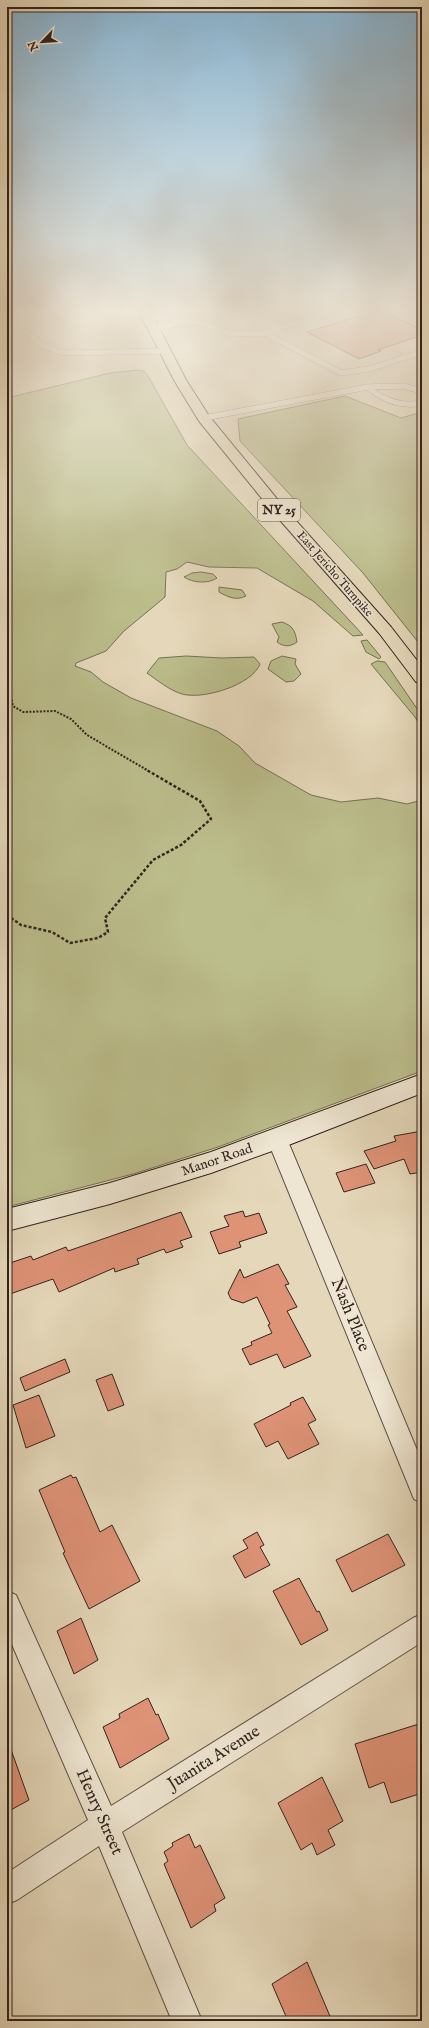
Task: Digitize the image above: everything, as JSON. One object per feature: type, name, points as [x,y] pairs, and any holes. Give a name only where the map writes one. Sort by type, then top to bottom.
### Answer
[{"type":"main road","name":"East Jericho Turnpike","points":[[196,405],[204,418],[277,508],[384,630],[422,678]]},
{"type":"street","name":"Manor Road","points":[[7,1220],[70,1205],[176,1174],[277,1139],[422,1083]]},
{"type":"street","name":"Nash Place","points":[[277,1139],[422,1490]]},
{"type":"street","name":"Henry Street","points":[[7,1604],[105,1826],[187,2021]]},
{"type":"street","name":"Juanita Avenue","points":[[7,1890],[105,1826],[422,1627]]},
{"type":"lane","points":[[204,418],[275,405]]},
{"type":"path","points":[[7,695],[10,693],[13,706],[23,712],[55,711],[71,718],[87,735],[200,801],[211,819],[201,826],[181,845],[153,860],[105,918],[108,932],[98,938],[70,943],[52,932],[21,925],[7,915]]},
{"type":"green space","points":[[7,405],[164,405],[187,445],[363,635],[353,636],[313,601],[257,568],[209,567],[187,562],[177,569],[166,572],[165,597],[124,631],[106,651],[76,663],[75,666],[91,672],[103,682],[131,698],[217,731],[239,746],[255,763],[311,795],[341,802],[378,798],[407,804],[422,800],[422,1071],[218,1147],[133,1174],[7,1207]]},
{"type":"green space","points":[[305,405],[367,405],[401,418],[422,412],[422,647],[363,573],[240,441],[238,419]]},
{"type":"green space","points":[[201,572],[213,574],[217,578],[200,582],[192,581],[184,577],[192,573]]},
{"type":"green space","points":[[219,587],[242,590],[246,596],[239,598],[229,597],[219,592]]},
{"type":"green space","points":[[282,622],[289,625],[293,629],[297,642],[292,645],[282,645],[277,642],[279,637],[272,624]]},
{"type":"green space","points":[[367,640],[381,657],[379,659],[366,652],[361,641]]},
{"type":"green space","points":[[186,656],[222,658],[254,657],[260,664],[255,672],[237,684],[214,693],[202,695],[182,694],[172,690],[147,673],[159,658]]},
{"type":"green space","points":[[282,656],[296,659],[295,664],[301,674],[294,681],[286,682],[268,669],[271,661]]},
{"type":"green space","points":[[377,661],[385,662],[422,716],[422,729],[415,717],[371,664]]},
{"type":"building","points":[[422,1131],[422,1172],[410,1174],[404,1159],[374,1169],[364,1151],[396,1141],[394,1136]]},
{"type":"building","points":[[366,1164],[375,1183],[344,1192],[336,1173]]},
{"type":"building","points":[[243,1211],[245,1217],[259,1213],[267,1233],[239,1242],[241,1247],[219,1254],[210,1232],[229,1226],[224,1216]]},
{"type":"building","points":[[181,1212],[192,1237],[180,1241],[183,1247],[166,1253],[164,1249],[137,1259],[139,1264],[115,1272],[114,1268],[59,1292],[53,1279],[7,1295],[7,1264],[31,1256],[33,1260],[66,1247],[68,1251]]},
{"type":"building","points":[[278,1264],[289,1284],[285,1285],[297,1307],[287,1311],[311,1356],[284,1368],[277,1354],[250,1365],[242,1349],[252,1345],[251,1342],[272,1333],[268,1325],[270,1324],[257,1297],[243,1303],[231,1299],[228,1293],[240,1269],[244,1278]]},
{"type":"building","points":[[65,1359],[70,1372],[25,1391],[20,1378]]},
{"type":"building","points":[[112,1374],[124,1405],[108,1411],[96,1380]]},
{"type":"building","points":[[39,1395],[55,1436],[26,1448],[13,1405]]},
{"type":"building","points":[[303,1397],[316,1420],[308,1424],[319,1444],[288,1459],[278,1441],[266,1447],[254,1424],[291,1405],[290,1403]]},
{"type":"building","points":[[71,1475],[73,1478],[76,1477],[100,1532],[112,1525],[140,1581],[89,1609],[63,1553],[65,1552],[39,1490]]},
{"type":"building","points":[[257,1532],[264,1545],[260,1547],[270,1565],[245,1578],[233,1556],[248,1548],[243,1540]]},
{"type":"building","points":[[388,1534],[405,1565],[352,1592],[336,1560]]},
{"type":"building","points":[[299,1578],[317,1612],[319,1611],[328,1630],[301,1645],[273,1591]]},
{"type":"building","points":[[81,1618],[98,1660],[74,1674],[57,1631]]},
{"type":"building","points":[[148,1698],[156,1715],[158,1714],[169,1739],[120,1768],[103,1727],[120,1718],[119,1714]]},
{"type":"building","points":[[422,1723],[422,1793],[391,1803],[384,1782],[369,1788],[355,1744]]},
{"type":"building","points":[[7,1744],[9,1744],[29,1800],[7,1812]]},
{"type":"building","points":[[322,1777],[343,1821],[328,1830],[335,1845],[317,1855],[312,1843],[301,1850],[278,1803]]},
{"type":"building","points":[[189,1834],[195,1848],[200,1845],[225,1898],[214,1905],[216,1911],[191,1928],[164,1864],[168,1861],[164,1852],[173,1846],[172,1843]]},
{"type":"building","points":[[307,1962],[332,2021],[288,2021],[272,1984]]}]
